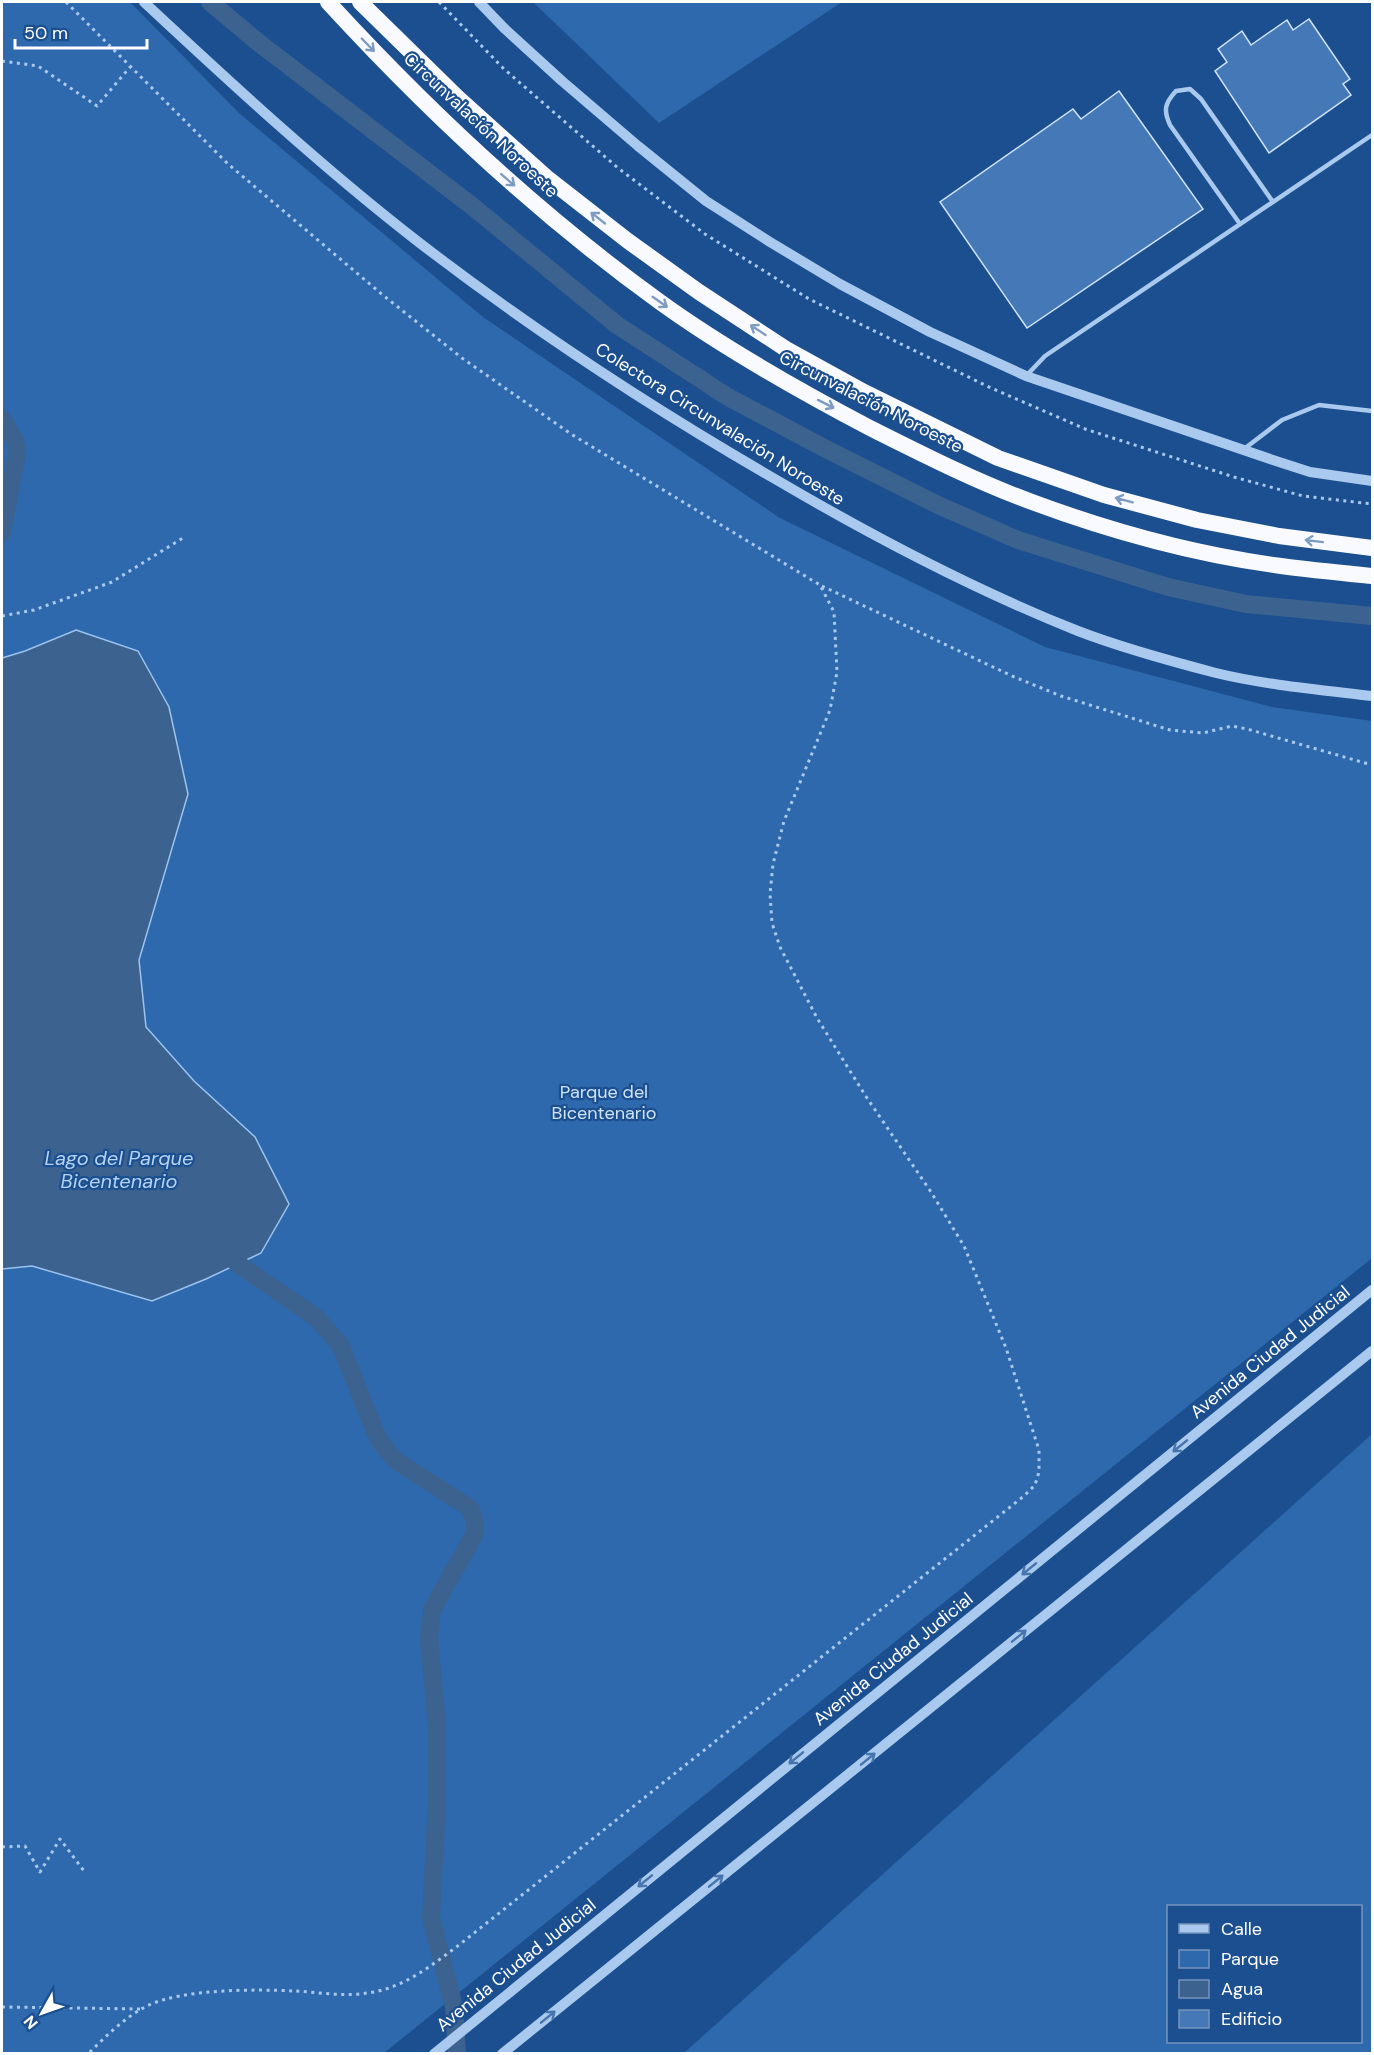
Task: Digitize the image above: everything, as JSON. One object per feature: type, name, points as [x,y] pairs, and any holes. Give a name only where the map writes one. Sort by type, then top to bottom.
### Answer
[{"type":"highway","name":"Circunvalación Noroeste","points":[[328,2],[429,108],[503,176],[572,234],[661,303],[793,388],[915,451],[1030,501],[1096,523],[1182,547],[1279,566],[1372,576]]},
{"type":"highway","name":"Circunvalación Noroeste","points":[[360,2],[458,98],[546,177],[628,241],[699,292],[786,349],[864,392],[998,458],[1104,495],[1197,520],[1279,536],[1372,548]]},
{"type":"street","name":"Colectora Circunvalación Noroeste","points":[[144,2],[232,84],[418,242],[521,318],[623,386],[728,452],[826,509],[917,559],[1080,632],[1220,674],[1317,690],[1372,696]]},
{"type":"street","points":[[478,2],[579,95],[706,201],[840,284],[930,332],[1026,376],[1310,472],[1372,481]]},
{"type":"street","name":"Avenida Ciudad Judicial","points":[[434,2054],[1372,1290]]},
{"type":"street","points":[[502,2054],[1372,1351]]},
{"type":"lane","points":[[1240,224],[1170,125],[1164,113],[1166,101],[1176,91],[1190,89],[1201,99],[1273,202]]},
{"type":"lane","points":[[1026,376],[1045,356],[1372,135]]},
{"type":"lane","points":[[1242,450],[1282,420],[1319,405],[1372,411]]},
{"type":"path","points":[[66,2],[228,164],[384,296],[462,357],[571,434],[820,585],[1012,676],[1102,710],[1170,730],[1190,733],[1203,733],[1232,726],[1247,729],[1372,765]]},
{"type":"path","points":[[2,61],[38,66],[97,106],[130,67]]},
{"type":"path","points":[[2,616],[34,610],[112,582],[186,537]]},
{"type":"path","points":[[88,2054],[129,2017],[165,1999],[184,1994],[272,1990],[366,1994],[402,1983],[421,1973],[1035,1485],[1039,1472],[1039,1450],[1006,1348],[964,1246],[817,1018],[780,947],[772,923],[773,864],[784,821],[830,710],[837,672],[834,612],[820,585]]},
{"type":"path","points":[[2,1847],[26,1846],[40,1872],[60,1839],[84,1871]]},
{"type":"path","points":[[2,2007],[143,2009]]},
{"type":"green space","name":"Parque del Bicentenario","points":[[2,2],[130,2],[239,113],[483,317],[780,518],[1045,647],[1272,707],[1372,721],[1372,1258],[384,2053],[2,2053]]},
{"type":"green space","points":[[533,2],[842,2],[659,123]]},
{"type":"green space","points":[[1372,1434],[1372,2053],[684,2053]]},
{"type":"water","name":"Lago del Parque Bicentenario","points":[[76,630],[138,651],[169,707],[188,794],[139,960],[146,1027],[194,1081],[255,1137],[289,1204],[261,1253],[152,1301],[32,1266],[2,1269],[2,658]]},
{"type":"building","points":[[1309,19],[1350,79],[1343,84],[1351,95],[1269,153],[1215,71],[1227,62],[1218,49],[1242,31],[1251,45],[1287,20],[1293,30]]},
{"type":"building","points":[[1119,91],[1203,209],[1027,328],[940,202],[1073,109],[1081,119]]},
{"type":"waterway","points":[[210,2],[259,43],[472,206],[617,325],[728,397],[828,450],[938,505],[1018,540],[1168,587],[1246,604],[1372,616]]},
{"type":"waterway","points":[[2,419],[15,440],[17,453],[2,532]]},
{"type":"waterway","points":[[220,1247],[238,1264],[317,1318],[341,1346],[374,1429],[389,1453],[398,1462],[470,1508],[475,1521],[475,1533],[432,1610],[429,1638],[437,1727],[437,1801],[431,1918],[454,2007],[457,2054]]}]
